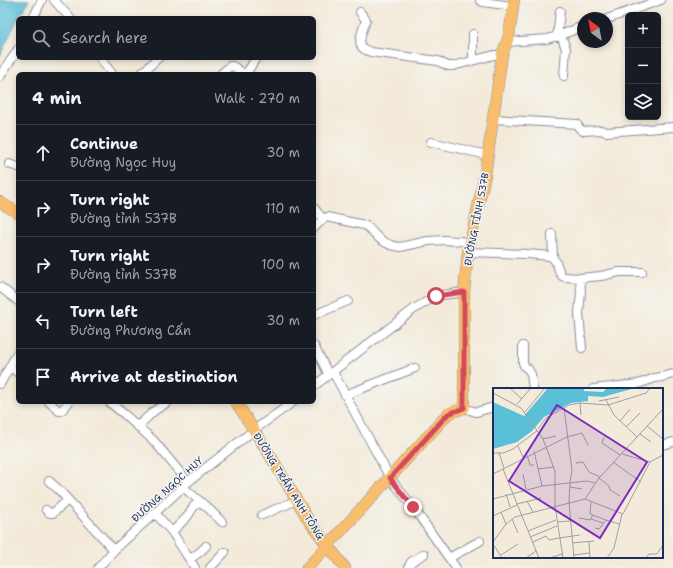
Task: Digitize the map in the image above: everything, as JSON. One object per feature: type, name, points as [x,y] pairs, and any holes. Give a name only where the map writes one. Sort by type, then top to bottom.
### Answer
[{"type":"main road","name":"ĐƯỜNG TỈNH 537B","points":[[464,408],[464,292],[469,247],[484,175],[502,55],[509,36],[513,3]]},
{"type":"main road","points":[[0,202],[16,211]]},
{"type":"main road","name":"ĐƯỜNG TRẦN ANH TÔNG","points":[[237,404],[309,521],[345,568]]},
{"type":"main road","points":[[307,568],[448,414],[464,408]]},
{"type":"street","points":[[34,16],[42,0]]},
{"type":"street","points":[[54,0],[68,16]]},
{"type":"street","points":[[480,0],[483,2],[513,3]]},
{"type":"street","points":[[613,17],[661,0]]},
{"type":"street","points":[[560,11],[559,36],[566,49],[564,76]]},
{"type":"street","points":[[360,12],[366,20],[360,40],[361,47],[371,52],[438,62],[448,66],[459,65],[494,55],[502,55]]},
{"type":"street","points":[[506,42],[538,40],[559,36],[577,28]]},
{"type":"street","points":[[473,34],[473,60]]},
{"type":"street","points":[[0,77],[3,70],[16,53]]},
{"type":"street","points":[[102,60],[110,72]]},
{"type":"street","points":[[143,72],[156,60]]},
{"type":"street","points":[[246,72],[255,60]]},
{"type":"street","points":[[223,72],[230,66],[233,66],[242,72]]},
{"type":"street","points":[[492,119],[577,124],[583,131],[601,130],[606,132],[673,127]]},
{"type":"street","points":[[431,142],[487,155]]},
{"type":"street","points":[[9,164],[16,166]]},
{"type":"street","points":[[316,210],[323,219]]},
{"type":"street","points":[[316,226],[325,217],[364,225],[381,240],[400,247],[428,241],[445,240],[469,247],[550,256],[553,258]]},
{"type":"street","points":[[552,234],[553,258],[562,276],[580,278],[601,276],[619,272],[642,272]]},
{"type":"street","points":[[580,278],[581,292],[579,313],[582,348]]},
{"type":"street","points":[[0,287],[16,299]]},
{"type":"street","points":[[316,385],[414,309],[436,296],[464,292]]},
{"type":"street","points":[[316,314],[348,301]]},
{"type":"street","points":[[523,346],[524,364],[531,374],[533,388]]},
{"type":"street","points":[[316,349],[345,395],[390,478],[413,507],[456,568]]},
{"type":"street","points":[[0,384],[16,356]]},
{"type":"street","points":[[10,366],[16,371]]},
{"type":"street","points":[[345,395],[415,368]]},
{"type":"street","points":[[602,388],[638,384],[673,374]]},
{"type":"street","points":[[51,404],[61,411],[67,404]]},
{"type":"street","points":[[113,404],[154,441],[185,484],[222,522]]},
{"type":"street","points":[[138,426],[154,411],[165,404]]},
{"type":"street","name":"ĐƯỜNG NGỌC HUY","points":[[98,568],[114,550],[156,513],[185,484],[254,430],[290,404]]},
{"type":"street","points":[[464,408],[476,412],[493,407]]},
{"type":"street","points":[[663,445],[673,442]]},
{"type":"street","points":[[49,482],[60,491],[114,550]]},
{"type":"street","points":[[46,510],[53,513],[68,500]]},
{"type":"street","points":[[262,515],[297,500]]},
{"type":"street","points":[[172,532],[188,516],[194,506],[201,502]]},
{"type":"street","points":[[156,513],[172,532],[196,568]]},
{"type":"street","points":[[449,558],[480,541]]},
{"type":"street","points":[[190,559],[206,546]]},
{"type":"street","points":[[210,568],[225,552]]},
{"type":"street","points":[[410,568],[409,566],[411,562],[424,554]]},
{"type":"water","points":[[0,0],[29,0],[19,16],[16,16],[16,22],[0,56]]},
{"type":"route","points":[[413,507],[390,478],[448,414],[464,408],[464,292],[436,296]]}]
